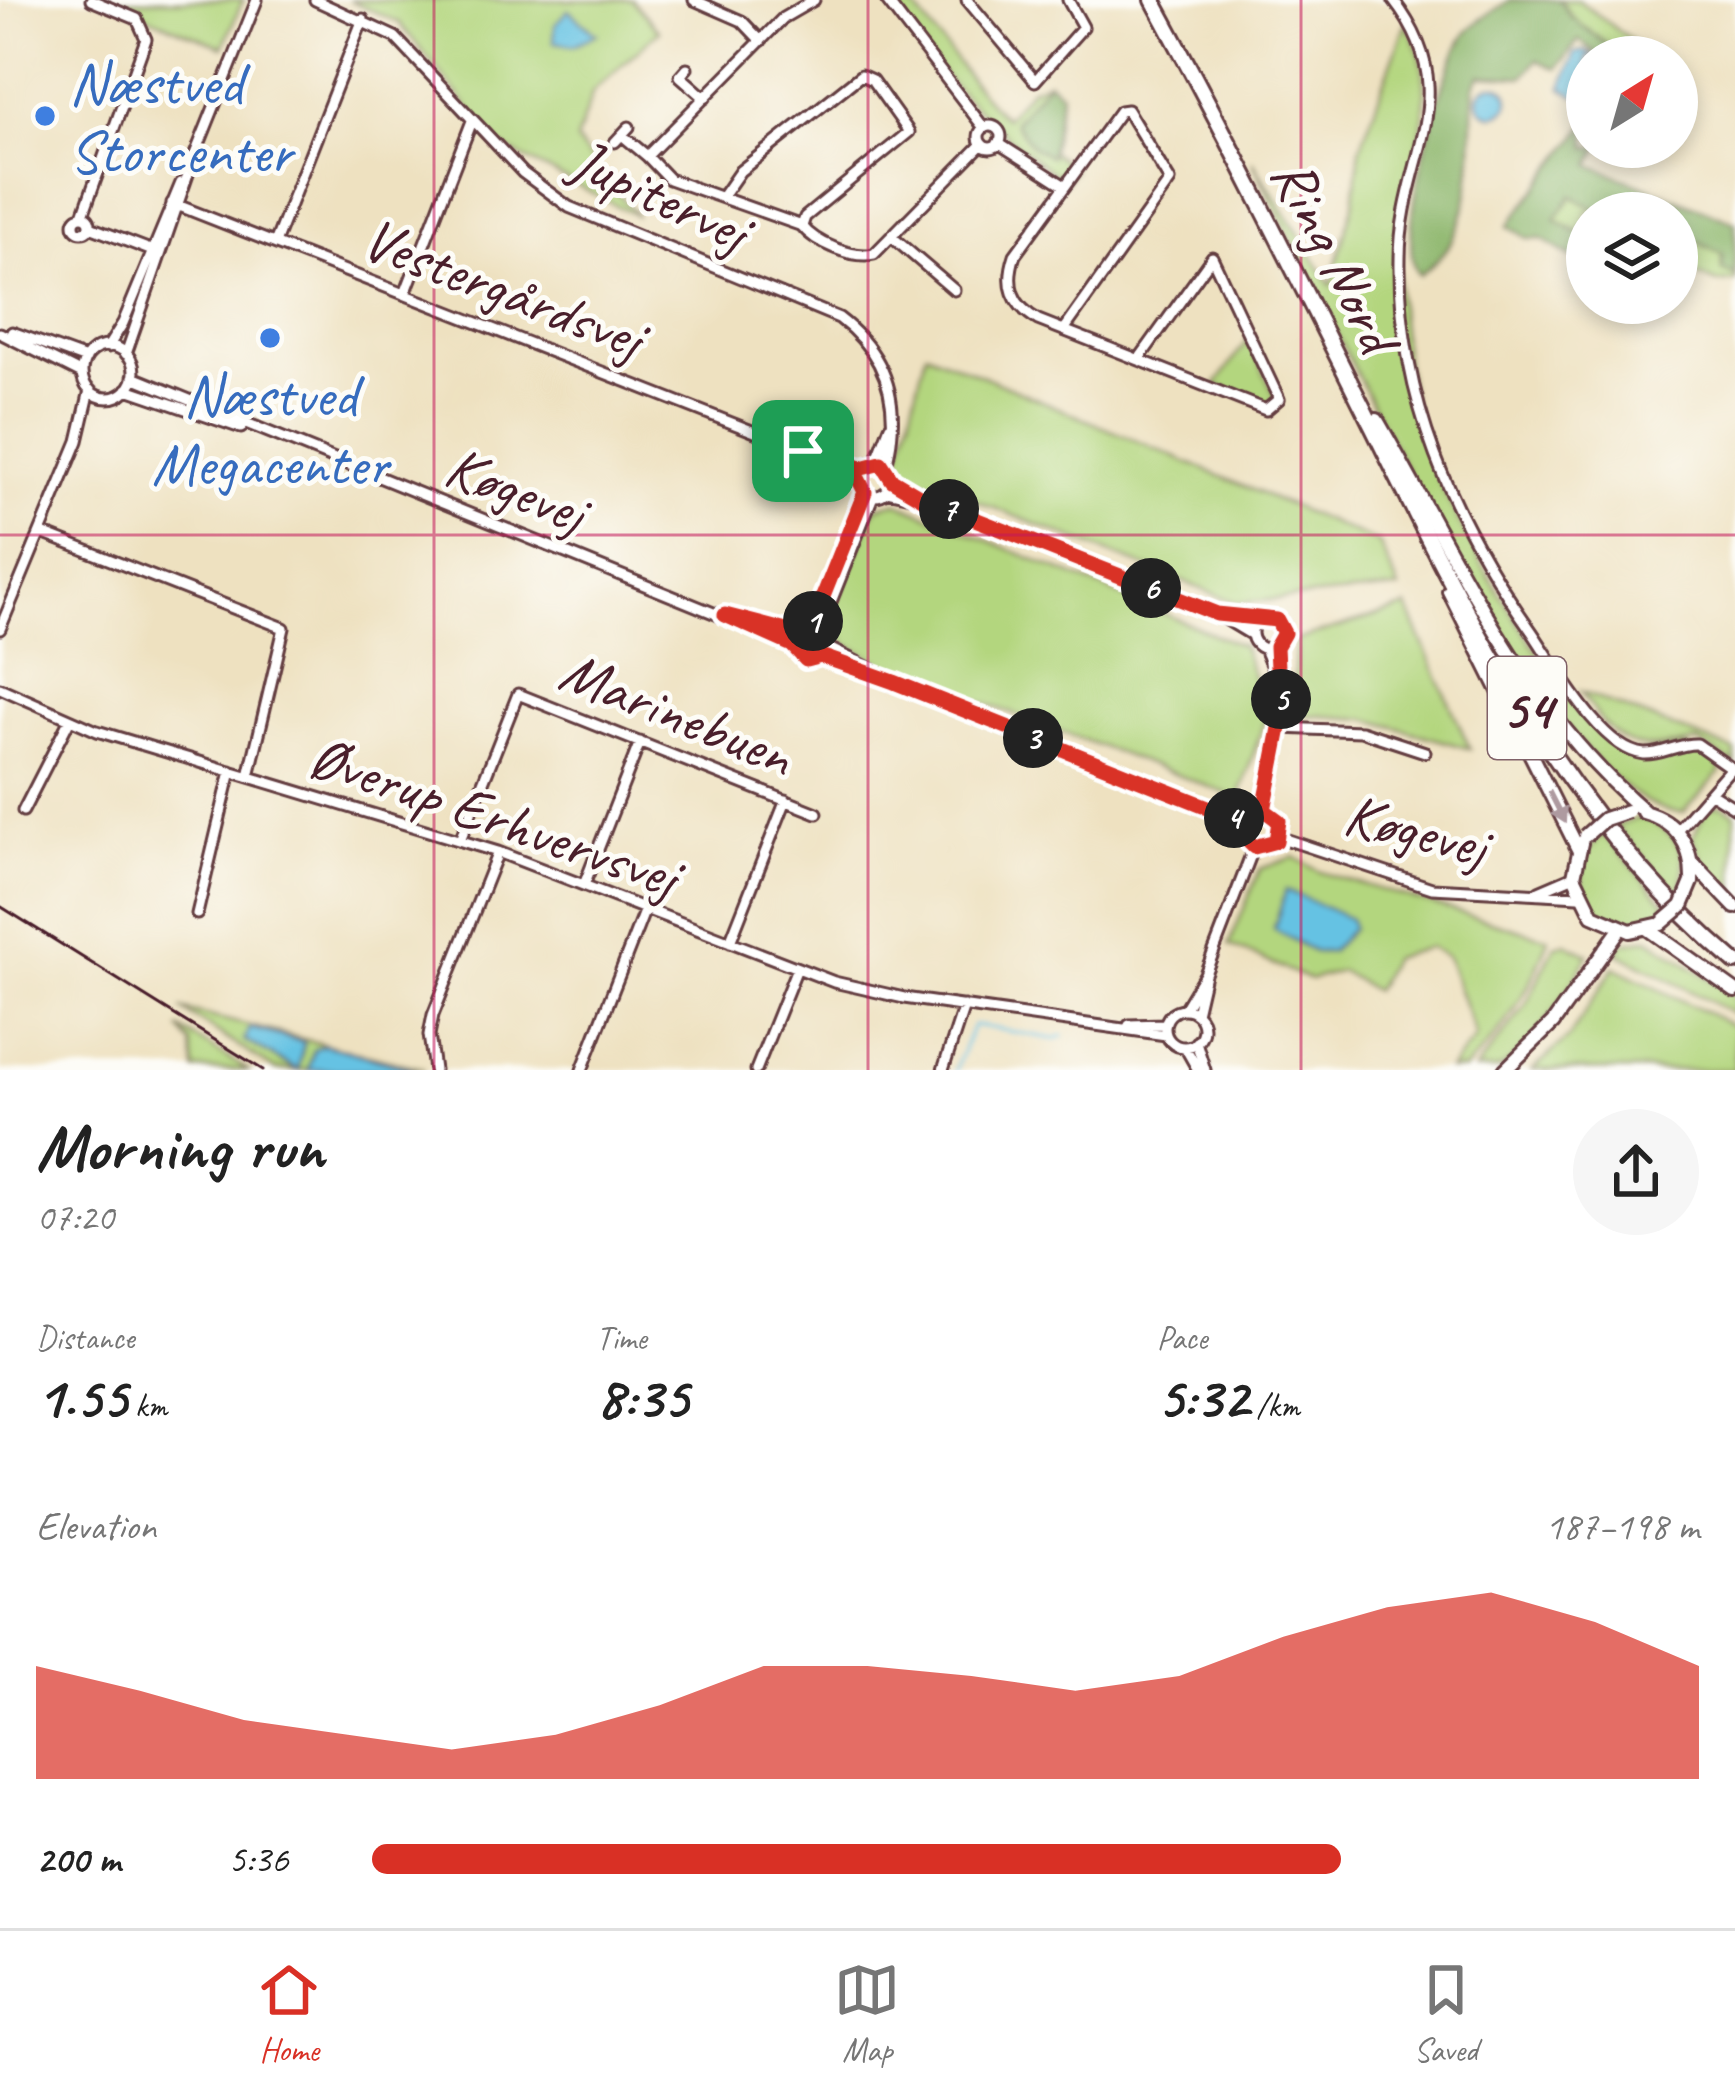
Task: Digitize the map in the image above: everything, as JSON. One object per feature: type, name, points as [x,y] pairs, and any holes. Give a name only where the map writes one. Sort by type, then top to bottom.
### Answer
[{"type":"highway","name":"54","points":[[1158,0],[1377,420]]},
{"type":"highway","name":"Ring Nord","points":[[1158,0],[1433,551]]},
{"type":"highway","name":"Ring Nord","points":[[1377,420],[1446,563],[1563,764],[1652,874],[1735,959]]},
{"type":"highway","name":"54","points":[[1433,551],[1558,766],[1648,878],[1735,959]]},
{"type":"main road","points":[[1377,420],[1498,642],[1533,693],[1646,812],[1677,830],[1693,863],[1735,908]]},
{"type":"main road","points":[[1433,551],[1581,843]]},
{"type":"main road","points":[[1646,812],[1604,819],[1581,843],[1574,876],[1580,896],[1602,922],[1620,929],[1655,927],[1682,906],[1692,882],[1693,863]]},
{"type":"main road","points":[[1590,968],[1602,922]]},
{"type":"main road","points":[[1655,927],[1735,991]]},
{"type":"main road","points":[[1505,1070],[1553,1023],[1620,929]]},
{"type":"street","points":[[91,0],[137,19],[146,39],[75,229],[85,232],[90,227],[156,252]]},
{"type":"street","points":[[82,374],[86,359],[108,346],[156,252],[256,0]]},
{"type":"street","name":"Jupitervej","points":[[315,0],[395,37],[523,173],[569,207],[838,318],[881,362],[892,421],[881,464]]},
{"type":"street","points":[[694,0],[742,21],[761,41]]},
{"type":"street","points":[[647,156],[783,19],[814,0]]},
{"type":"street","points":[[622,135],[669,178],[712,196],[724,194],[864,257],[892,237],[982,145],[984,128],[886,0]]},
{"type":"street","points":[[967,0],[1035,82],[1083,27],[1068,0]]},
{"type":"street","points":[[1393,0],[1422,43],[1429,68],[1429,120],[1403,219],[1400,258],[1419,418],[1438,471],[1498,582],[1600,728],[1619,745],[1646,754],[1687,744],[1706,748],[1731,768],[1677,830]]},
{"type":"street","points":[[275,243],[363,19]]},
{"type":"street","points":[[724,194],[740,171],[866,75],[906,121],[909,132],[808,214],[802,226]]},
{"type":"street","points":[[680,76],[705,98]]},
{"type":"street","points":[[1064,330],[1170,181],[1135,117],[1124,109],[1016,255],[1010,279],[1017,305],[1064,330],[1266,410],[1279,399],[1211,257],[1139,359]]},
{"type":"street","points":[[405,294],[472,121]]},
{"type":"street","points":[[984,128],[998,130],[998,143]]},
{"type":"street","points":[[982,145],[998,143],[1065,186]]},
{"type":"street","name":"Vestergårdsvej","points":[[176,204],[860,473]]},
{"type":"street","points":[[892,237],[954,290]]},
{"type":"street","points":[[0,629],[5,606],[42,533],[81,432],[101,397],[127,389],[133,377],[126,354],[156,252]]},
{"type":"street","points":[[0,331],[86,359]]},
{"type":"street","points":[[0,331],[82,374],[90,390],[101,397]]},
{"type":"street","points":[[108,346],[126,354]]},
{"type":"street","name":"Køgevej","points":[[133,377],[276,439],[793,639],[806,660],[824,652]]},
{"type":"street","name":"Køgevej","points":[[127,389],[276,439]]},
{"type":"street","points":[[81,432],[90,390]]},
{"type":"street","points":[[869,494],[860,473],[881,464],[890,485],[1217,614],[1270,648],[1280,685],[1280,728],[1264,810]]},
{"type":"street","points":[[793,639],[816,626],[869,494],[890,485]]},
{"type":"street","points":[[42,533],[284,628],[249,776]]},
{"type":"street","points":[[1217,614],[1257,622],[1267,617],[1281,624],[1283,637],[1270,648]]},
{"type":"street","points":[[1252,634],[1257,622]]},
{"type":"street","points":[[816,626],[824,652],[1243,823]]},
{"type":"street","name":"Øverup Erhvervsvej","points":[[0,688],[69,721],[498,852],[857,988],[1106,1026],[1166,1029]]},
{"type":"street","name":"Marinebuen","points":[[460,841],[518,694],[817,813]]},
{"type":"street","points":[[23,811],[69,721]]},
{"type":"street","points":[[1280,728],[1361,731],[1425,752]]},
{"type":"street","points":[[584,884],[640,742]]},
{"type":"street","points":[[197,914],[230,771]]},
{"type":"street","points":[[1712,793],[1735,808]]},
{"type":"street","points":[[730,942],[786,800]]},
{"type":"street","points":[[1264,810],[1279,821],[1279,836],[1269,847],[1254,847],[1244,837],[1243,823],[1251,812],[1264,810]]},
{"type":"street","name":"Køgevej","points":[[1279,836],[1432,888],[1580,896]]},
{"type":"street","points":[[1190,1011],[1254,847]]},
{"type":"street","points":[[434,1070],[429,1035],[434,1015],[498,852]]},
{"type":"street","name":"Køgevej","points":[[1534,893],[1574,876]]},
{"type":"street","points":[[582,1070],[645,909]]},
{"type":"street","points":[[756,1070],[796,968]]},
{"type":"street","points":[[943,1070],[964,1006]]},
{"type":"street","points":[[1190,1011],[1174,1011],[1166,1029],[1190,1045],[1201,1070]]},
{"type":"street","points":[[1190,1011],[1203,1031],[1190,1045]]},
{"type":"green space","points":[[106,0],[243,0],[223,47]]},
{"type":"green space","points":[[349,0],[632,0],[659,31],[593,91],[576,141],[637,216],[500,146],[399,23]]},
{"type":"green space","points":[[892,0],[908,0],[1005,118],[1030,89],[1048,81],[1014,122],[1074,169],[1065,182],[994,125],[944,75],[922,50]]},
{"type":"green space","points":[[1510,0],[1560,0],[1570,16],[1596,36],[1566,36],[1566,57],[1557,69],[1537,60],[1523,77],[1481,75],[1475,85],[1472,162],[1463,213],[1440,257],[1419,275],[1412,258],[1412,231],[1423,156],[1456,52],[1480,20]]},
{"type":"green space","points":[[1560,0],[1578,0],[1626,36],[1594,36]]},
{"type":"green space","points":[[1406,23],[1425,83],[1424,113],[1404,203],[1397,264],[1409,381],[1427,453],[1505,601],[1538,653],[1603,733],[1630,754],[1687,747],[1719,762],[1720,773],[1684,812],[1630,791],[1569,730],[1505,640],[1380,419],[1252,160],[1331,285],[1354,202],[1360,148]]},
{"type":"green space","points":[[1048,81],[1061,93],[1050,156],[1033,148],[1014,122]]},
{"type":"green space","points":[[1566,150],[1566,168],[1599,168],[1659,192],[1566,192],[1566,204],[1555,220],[1566,226],[1566,254],[1508,226]]},
{"type":"green space","points":[[1566,204],[1566,226],[1555,220]]},
{"type":"green space","points":[[1698,207],[1735,222],[1735,275],[1722,270],[1722,254],[1698,242]]},
{"type":"green space","points":[[1698,242],[1722,254],[1722,270],[1735,275],[1735,281],[1717,283],[1698,275]]},
{"type":"green space","points":[[1248,339],[1276,398],[1266,406],[1216,385]]},
{"type":"green space","points":[[926,352],[1379,543],[1399,589],[1237,603],[897,470]]},
{"type":"green space","points":[[896,502],[1242,646],[1267,713],[1239,798],[900,672],[845,643],[832,611],[876,507]]},
{"type":"green space","points":[[1407,607],[1470,749],[1367,719],[1292,714],[1296,640]]},
{"type":"green space","points":[[1581,692],[1735,751],[1735,765],[1698,742],[1657,747],[1628,743],[1605,726]]},
{"type":"green space","points":[[1721,805],[1735,813],[1735,898],[1705,866],[1693,837],[1707,807]]},
{"type":"green space","points":[[1639,818],[1664,830],[1679,846],[1684,868],[1678,895],[1615,825]]},
{"type":"green space","points":[[1603,834],[1668,906],[1647,918],[1626,920],[1608,916],[1594,905],[1582,873],[1588,853]]},
{"type":"green space","points":[[1294,857],[1320,872],[1549,938],[1534,975],[1503,1026],[1464,1070],[1449,1070],[1476,1037],[1447,957],[1429,947],[1392,958],[1374,991],[1341,971],[1310,980],[1229,945],[1260,869]],"holes":[[[1286,891],[1352,929],[1330,952],[1314,952],[1274,929]]]},
{"type":"green space","points":[[1649,938],[1735,996],[1735,1015],[1617,952],[1622,943]]},
{"type":"green space","points":[[1566,943],[1588,954],[1561,1000],[1534,1037],[1506,1064],[1495,1070],[1475,1070],[1524,1008],[1555,946]]},
{"type":"green space","points":[[1614,967],[1735,1027],[1735,1070],[1533,1070],[1570,1036]]},
{"type":"green space","points":[[181,1009],[423,1070],[314,1050],[308,1070],[298,1070],[304,1042],[244,1040],[296,1070],[275,1070]]},
{"type":"green space","points":[[179,1028],[248,1070],[195,1070],[191,1044]]},
{"type":"water","points":[[568,10],[597,34],[574,45],[554,42],[555,25]]},
{"type":"water","points":[[1494,85],[1505,89],[1509,100],[1505,111],[1494,115],[1483,111],[1479,100],[1483,89]]},
{"type":"water","points":[[1286,890],[1350,919],[1352,928],[1330,952],[1314,952],[1274,929]]},
{"type":"water","points":[[250,1028],[304,1042],[298,1070],[244,1040]]},
{"type":"water","points":[[324,1045],[415,1070],[308,1070],[314,1049]]},
{"type":"waterway","points":[[955,1070],[973,1025],[1054,1039],[1063,1036]]},
{"type":"railway","points":[[0,906],[263,1070]]},
{"type":"place","name":"Næstved Storcenter","points":[[45,116]]},
{"type":"place","name":"Næstved Megacenter","points":[[270,338]]},
{"type":"route","points":[[803,451],[862,468],[881,463],[890,470],[892,480],[924,499],[1217,614],[1257,622],[1267,617],[1277,620],[1284,633],[1276,647],[1280,728],[1264,810],[1279,821],[1276,841],[1269,847],[1254,847],[1244,837],[1243,823],[1228,815],[894,682],[821,656],[806,660],[792,645],[725,615],[794,633],[812,624],[865,492],[858,478],[803,451]]}]
